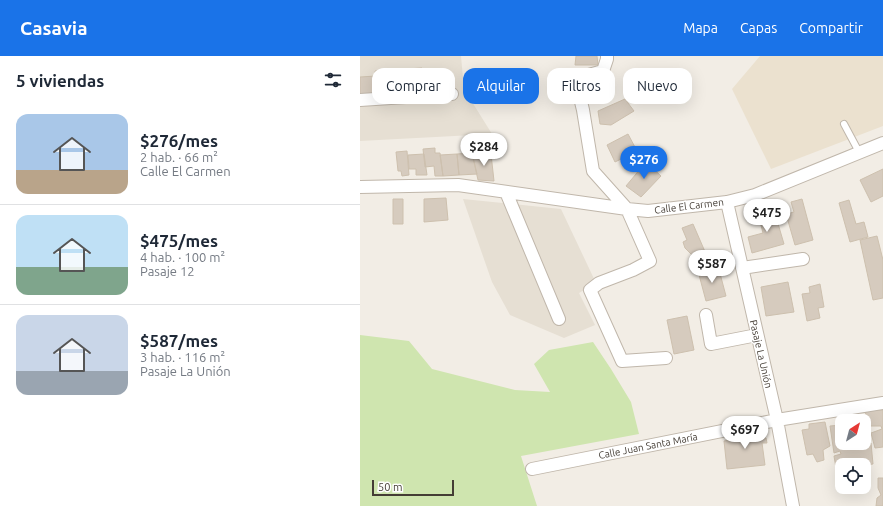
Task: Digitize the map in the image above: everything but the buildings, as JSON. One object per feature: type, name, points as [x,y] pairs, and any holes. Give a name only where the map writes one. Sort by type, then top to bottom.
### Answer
[{"type":"street","points":[[607,56],[603,71],[581,77],[577,85],[583,110],[593,171],[627,210],[650,261],[633,270],[599,284],[590,290],[622,361],[666,358]]},
{"type":"street","points":[[360,100],[372,99]]},
{"type":"street","name":"Calle El Carmen","points":[[360,187],[458,185],[627,210],[648,211],[727,202],[755,195],[883,143]]},
{"type":"street","points":[[506,192],[559,319]]},
{"type":"street","name":"Pasaje La Unión","points":[[727,202],[777,420],[793,506]]},
{"type":"street","points":[[742,268],[803,259]]},
{"type":"street","points":[[706,315],[711,344],[757,335]]},
{"type":"street","name":"Calle Juan Santa María","points":[[532,469],[777,420],[883,403]]},
{"type":"lane","points":[[844,124],[859,152]]},
{"type":"shaded area","points":[[360,56],[461,56],[463,104],[473,104],[492,134],[360,141]]},
{"type":"shaded area","points":[[760,56],[883,56],[883,126],[771,169],[732,89]]},
{"type":"shaded area","points":[[463,199],[561,209],[596,283],[579,293],[595,325],[564,338],[510,315],[492,282]]},
{"type":"green space","points":[[360,335],[409,341],[432,369],[515,390],[550,392],[534,364],[549,350],[593,342],[631,402],[639,434],[521,456],[537,506],[360,506]]}]
